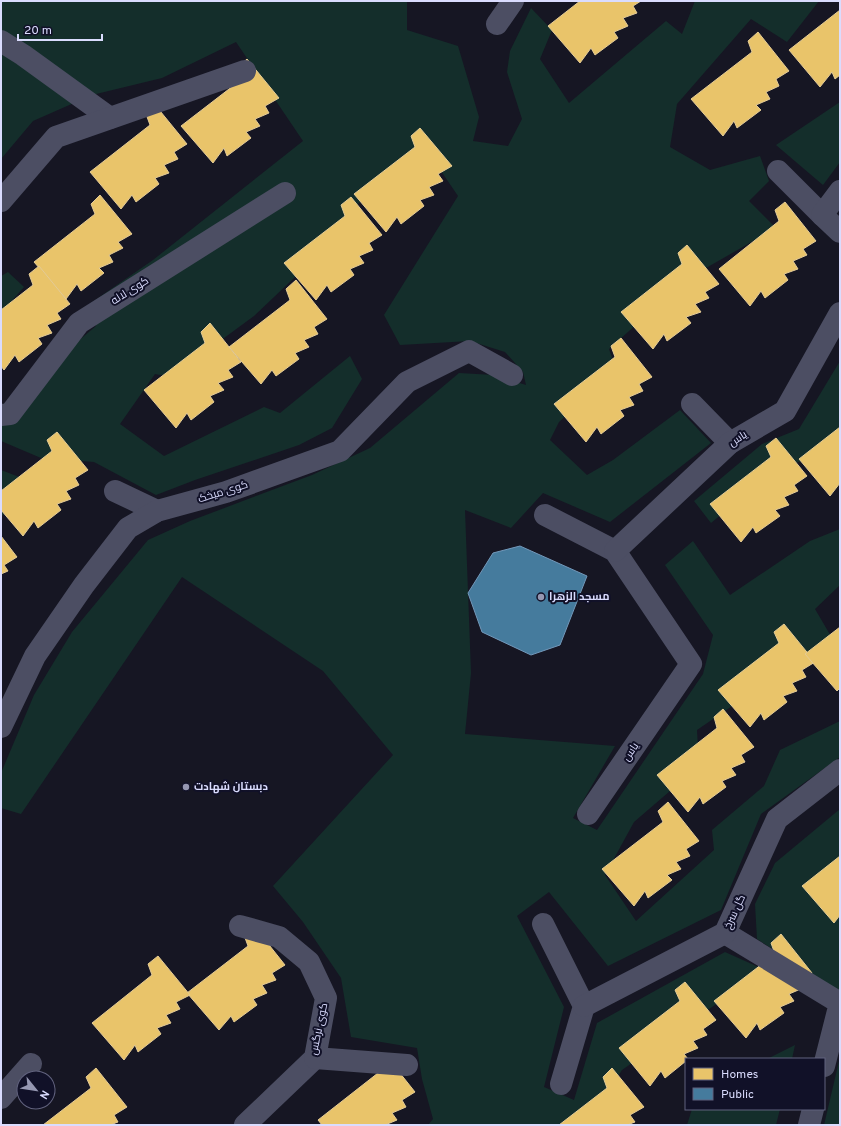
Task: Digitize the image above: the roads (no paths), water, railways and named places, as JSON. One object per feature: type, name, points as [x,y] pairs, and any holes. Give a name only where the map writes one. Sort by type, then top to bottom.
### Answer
[{"type":"street","points":[[497,24],[513,1]]},
{"type":"street","points":[[1,41],[23,54],[110,118]]},
{"type":"street","points":[[1,201],[56,137],[245,71]]},
{"type":"street","points":[[778,171],[840,232]]},
{"type":"street","points":[[822,215],[840,191]]},
{"type":"street","name":"کوی لاله","points":[[1,416],[10,414],[79,323],[285,193]]},
{"type":"street","name":"یاس","points":[[615,551],[730,443],[785,411],[840,313]]},
{"type":"street","name":"کوی میخک","points":[[1,727],[35,656],[84,585],[128,528],[157,511],[226,492],[340,451],[407,382],[470,351],[512,375]]},
{"type":"street","points":[[692,404],[730,443]]},
{"type":"street","points":[[115,491],[157,511]]},
{"type":"street","name":"یاس","points":[[544,515],[615,551],[691,664],[588,814]]},
{"type":"street","name":"گل سرخ","points":[[584,1006],[725,933],[777,819],[840,770]]},
{"type":"street","points":[[543,924],[584,1006],[560,1084]]},
{"type":"street","name":"کوی نرگس","points":[[240,926],[279,937],[309,962],[326,998],[315,1058],[245,1125]]},
{"type":"street","points":[[725,933],[840,1003],[825,1062]]},
{"type":"street","points":[[315,1058],[407,1065]]},
{"type":"street","points":[[1,1098],[31,1064]]},
{"type":"street","points":[[809,1125],[813,1110]]},
{"type":"place","name":"مسجد الزهرا","points":[[541,597]]},
{"type":"place","name":"دبستان شهادت","points":[[186,787]]}]
